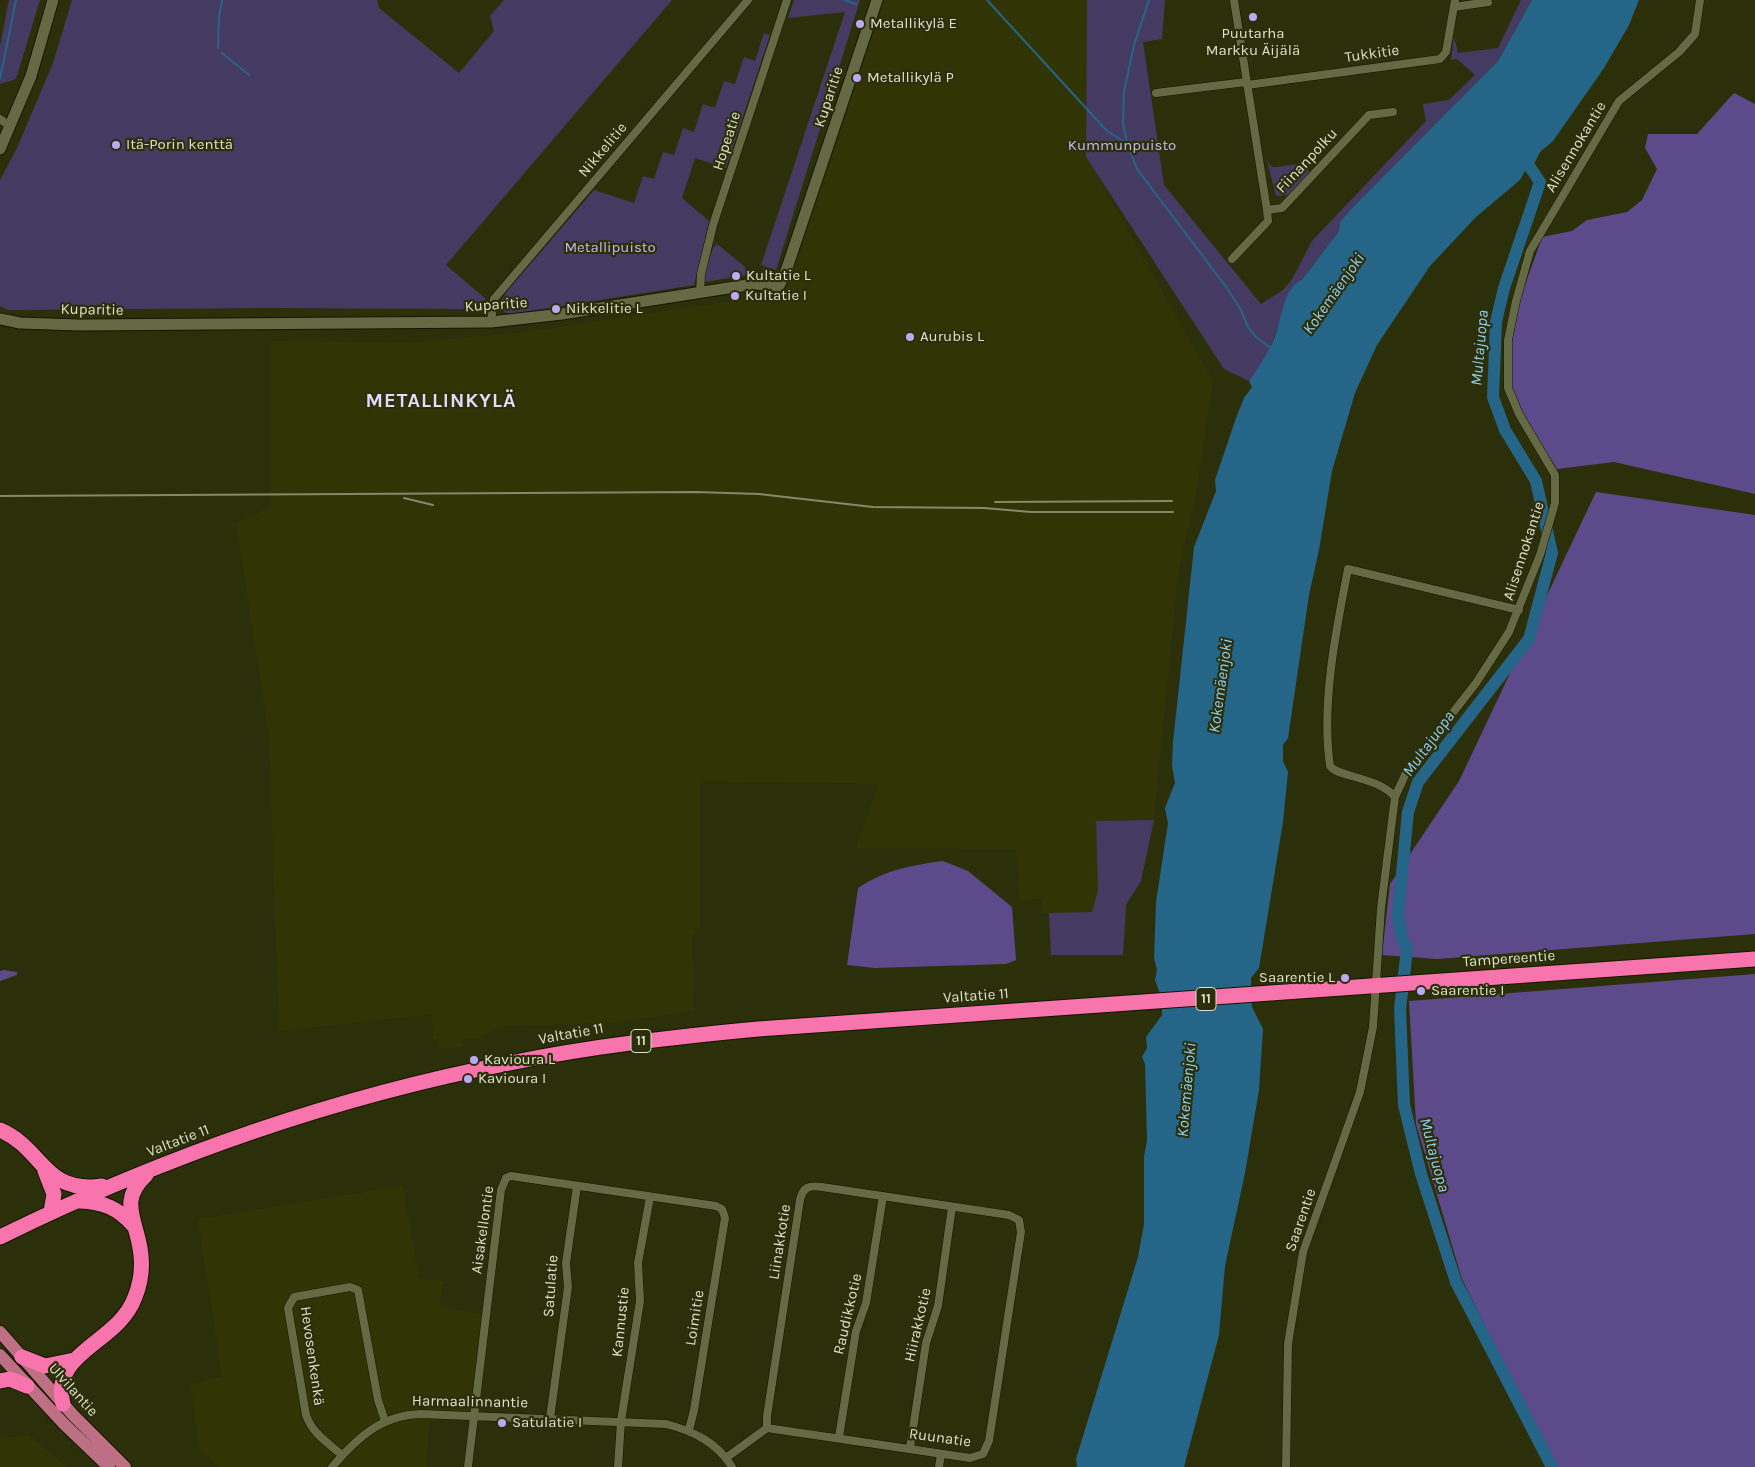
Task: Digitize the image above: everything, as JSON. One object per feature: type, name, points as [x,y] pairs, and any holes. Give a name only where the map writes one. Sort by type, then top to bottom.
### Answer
[{"type":"highway","name":"Tampereentie","points":[[1148,1003],[1755,960]]},
{"type":"highway","name":"Valtatie 11","points":[[0,1237],[51,1212],[116,1184],[225,1142],[360,1099],[501,1065],[635,1042],[750,1030],[1148,1003]]},
{"type":"highway","points":[[0,1130],[19,1141],[45,1169],[67,1185],[76,1188],[116,1184]]},
{"type":"highway","points":[[45,1169],[54,1194],[51,1212]]},
{"type":"highway","points":[[63,1404],[60,1392],[62,1377],[74,1360],[116,1327],[136,1297],[141,1274],[141,1259],[130,1205],[133,1190],[151,1170]]},
{"type":"highway","points":[[78,1201],[94,1202],[112,1207],[133,1225]]},
{"type":"highway","points":[[22,1357],[45,1366],[74,1360]]},
{"type":"highway","points":[[0,1381],[10,1378],[27,1386]]},
{"type":"main road","name":"Ulvilantie","points":[[0,1332],[63,1404],[125,1467]]},
{"type":"main road","name":"Ulvilantie","points":[[0,1355],[27,1386],[109,1467]]},
{"type":"street","points":[[0,149],[31,76],[53,0]]},
{"type":"street","name":"Nikkelitie","points":[[491,322],[494,300],[748,0]]},
{"type":"street","name":"Hopeatie","points":[[700,292],[700,274],[713,225],[787,0]]},
{"type":"street","name":"Kuparitie","points":[[0,319],[20,323],[79,326],[491,322],[562,314],[754,284],[780,286],[877,0]]},
{"type":"street","points":[[1234,0],[1267,210]]},
{"type":"street","points":[[1454,4],[1488,2]]},
{"type":"street","name":"Tukkitie","points":[[1156,93],[1246,84],[1440,59],[1446,52],[1454,4]]},
{"type":"street","name":"Alisennokantie","points":[[1377,987],[1381,908],[1395,797],[1406,773],[1476,683],[1508,632],[1519,610],[1555,503],[1555,475],[1519,414],[1508,388],[1508,340],[1516,301],[1530,251],[1619,101],[1679,52],[1695,34],[1699,4]]},
{"type":"street","name":"Fiinanpolku","points":[[1232,259],[1268,221],[1267,210],[1282,208],[1369,115],[1394,112]]},
{"type":"street","points":[[0,120],[10,126]]},
{"type":"street","points":[[1395,797],[1389,790],[1375,782],[1335,771],[1330,766],[1328,703],[1334,651],[1348,569],[1519,610]]},
{"type":"street","name":"Saarentie","points":[[1286,1467],[1288,1344],[1303,1252],[1360,1092],[1373,1027],[1377,987]]},
{"type":"street","name":"Aisakellontie","points":[[474,1415],[503,1182],[506,1178],[518,1176],[716,1206],[722,1209]]},
{"type":"street","name":"Satulatie","points":[[550,1418],[568,1287],[568,1250],[577,1186]]},
{"type":"street","name":"Liinakkotie","points":[[767,1428],[767,1416],[801,1194],[804,1189],[814,1186],[1009,1215],[1019,1220]]},
{"type":"street","name":"Raudikkotie","points":[[839,1437],[856,1331],[866,1303],[883,1196]]},
{"type":"street","name":"Kannustie","points":[[618,1467],[621,1421],[640,1301],[638,1263],[650,1197]]},
{"type":"street","name":"Hiirakkotie","points":[[910,1448],[926,1343],[938,1306],[952,1207]]},
{"type":"street","name":"Loimitie","points":[[689,1430],[694,1410],[724,1218],[722,1209]]},
{"type":"street","name":"Ruunatie","points":[[767,1428],[839,1437],[970,1458],[978,1457],[987,1449],[1021,1232],[1019,1220]]},
{"type":"street","name":"Hevosenkenkä","points":[[342,1455],[316,1433],[309,1424],[306,1415],[288,1308],[294,1297],[350,1287],[358,1290],[378,1400],[385,1421]]},
{"type":"street","name":"Harmaalinnantie","points":[[332,1467],[364,1434],[385,1421],[406,1414],[474,1415],[666,1424],[689,1430],[705,1439],[726,1458],[732,1467]]},
{"type":"street","points":[[468,1467],[474,1415]]},
{"type":"street","points":[[726,1458],[767,1428]]},
{"type":"street","points":[[939,1467],[941,1454]]},
{"type":"shaded area","points":[[881,0],[1087,0],[1086,157],[1213,381],[1195,499],[1178,572],[1154,820],[1096,821],[1098,890],[1092,912],[1043,913],[1042,899],[1020,900],[1016,849],[856,848],[879,783],[700,782],[700,929],[692,936],[694,1011],[609,1023],[499,1026],[478,1038],[462,1039],[462,1047],[439,1047],[439,1039],[433,1039],[432,1014],[279,1031],[269,736],[236,523],[271,507],[271,341],[410,343],[526,332],[764,296],[780,301]]},
{"type":"shaded area","points":[[1734,93],[1755,104],[1755,494],[1614,462],[1557,469],[1519,407],[1512,387],[1509,365],[1514,322],[1542,237],[1572,231],[1587,220],[1627,212],[1642,200],[1657,169],[1645,148],[1648,134],[1697,134]]},
{"type":"shaded area","points":[[1596,492],[1755,515],[1755,934],[1437,959],[1382,955],[1390,884],[1459,781]]},
{"type":"shaded area","points":[[943,861],[968,871],[1012,907],[1016,960],[1006,964],[875,968],[847,965],[858,888],[878,877],[899,869]]},
{"type":"shaded area","points":[[0,971],[17,972],[17,975],[0,981]]},
{"type":"shaded area","points":[[1755,974],[1755,1467],[1555,1467],[1462,1279],[1416,1124],[1409,1001]]},
{"type":"shaded area","points":[[403,1186],[419,1279],[444,1281],[439,1306],[491,1316],[479,1420],[429,1420],[427,1467],[219,1467],[199,1450],[191,1384],[222,1377],[198,1219]]},
{"type":"shaded area","points":[[29,1435],[67,1467],[0,1467],[0,1438]]},
{"type":"green space","points":[[9,0],[40,0],[16,79],[0,84],[0,46]]},
{"type":"green space","points":[[72,0],[377,0],[379,8],[459,73],[494,31],[490,16],[504,0],[672,0],[446,265],[486,299],[468,309],[8,310],[0,306],[0,180],[17,148],[53,63]]},
{"type":"green space","points":[[794,0],[860,0],[776,270],[761,265],[845,12],[788,18]]},
{"type":"green space","name":"Kummunpuisto","points":[[1087,0],[1165,0],[1162,39],[1143,42],[1164,185],[1261,304],[1283,290],[1292,279],[1312,241],[1426,121],[1423,104],[1449,100],[1475,75],[1457,59],[1451,60],[1454,37],[1458,53],[1498,48],[1521,0],[1532,0],[1498,61],[1340,222],[1339,231],[1302,280],[1290,290],[1264,362],[1249,381],[1224,369],[1086,157]]},
{"type":"green space","name":"Metallipuisto","points":[[764,33],[770,35],[726,168],[695,158],[682,198],[709,221],[694,285],[511,314],[504,312],[500,303],[508,290],[594,190],[634,203],[643,176],[654,179],[663,152],[674,155],[683,128],[694,132],[703,104],[715,108],[724,81],[735,84],[744,57],[755,61]]},
{"type":"green space","points":[[1267,161],[1272,167],[1307,163],[1309,173],[1288,195],[1276,196]]},
{"type":"green space","points":[[717,244],[745,267],[747,275],[704,282],[703,278],[713,248]]},
{"type":"green space","points":[[1154,820],[1141,881],[1126,905],[1123,955],[1051,955],[1049,913],[1092,912],[1098,890],[1096,821]]},
{"type":"water","name":"Kokemäenjoki","points":[[1532,0],[1639,0],[1629,25],[1604,68],[1553,141],[1540,152],[1531,170],[1525,171],[1520,180],[1476,217],[1430,266],[1377,345],[1355,393],[1332,471],[1319,550],[1309,595],[1288,738],[1283,745],[1283,761],[1288,772],[1283,822],[1259,968],[1251,978],[1252,1007],[1263,1029],[1259,1090],[1245,1173],[1225,1266],[1219,1335],[1184,1467],[1077,1467],[1076,1459],[1138,1257],[1144,1224],[1144,1156],[1147,1141],[1145,1064],[1142,1057],[1147,1048],[1146,1037],[1162,1015],[1162,1000],[1155,980],[1157,970],[1154,958],[1156,902],[1168,823],[1165,808],[1175,783],[1172,766],[1173,742],[1194,547],[1216,491],[1215,480],[1236,418],[1244,398],[1252,387],[1249,381],[1272,344],[1290,290],[1302,280],[1339,231],[1340,222],[1352,208],[1498,61]]},
{"type":"waterway","points":[[0,79],[16,0]]},
{"type":"waterway","points":[[218,48],[219,17],[222,0]]},
{"type":"waterway","points":[[845,0],[856,4]]},
{"type":"waterway","points":[[987,0],[1107,131],[1125,142]]},
{"type":"waterway","points":[[1149,0],[1134,45],[1124,92],[1123,123],[1127,143],[1137,169],[1227,288],[1241,310],[1248,327],[1256,337],[1271,348]]},
{"type":"waterway","points":[[222,53],[249,75]]},
{"type":"waterway","name":"Multajuopa","points":[[1523,157],[1540,182],[1504,288],[1496,322],[1493,397],[1505,430],[1536,481],[1552,553],[1529,639],[1418,782],[1408,812],[1398,914],[1401,936],[1407,950],[1400,1009],[1404,1105],[1421,1174],[1456,1282],[1552,1467]]},
{"type":"railway","points":[[0,496],[696,492],[759,494],[873,507],[984,508],[1031,512],[1173,512]]},
{"type":"railway","points":[[404,498],[433,505]]},
{"type":"railway","points":[[995,502],[1172,501]]},
{"type":"place","name":"Puutarha Markku Äijälä","points":[[1253,17]]},
{"type":"place","name":"Metallikylä E","points":[[860,24]]},
{"type":"place","name":"Metallikylä P","points":[[857,78]]},
{"type":"place","name":"Itä-Porin kenttä","points":[[116,145]]},
{"type":"place","name":"Kultatie L","points":[[736,276]]},
{"type":"place","name":"Kultatie I","points":[[735,296]]},
{"type":"place","name":"Nikkelitie L","points":[[556,309]]},
{"type":"place","name":"Aurubis L","points":[[910,337]]},
{"type":"place","name":"Saarentie L","points":[[1345,978]]},
{"type":"place","name":"Saarentie I","points":[[1421,991]]},
{"type":"place","name":"Kavioura L","points":[[474,1060]]},
{"type":"place","name":"Kavioura I","points":[[468,1079]]},
{"type":"place","name":"Satulatie I","points":[[502,1423]]},
{"type":"district","name":"METALLINKYLÄ","points":[[441,401]]}]
